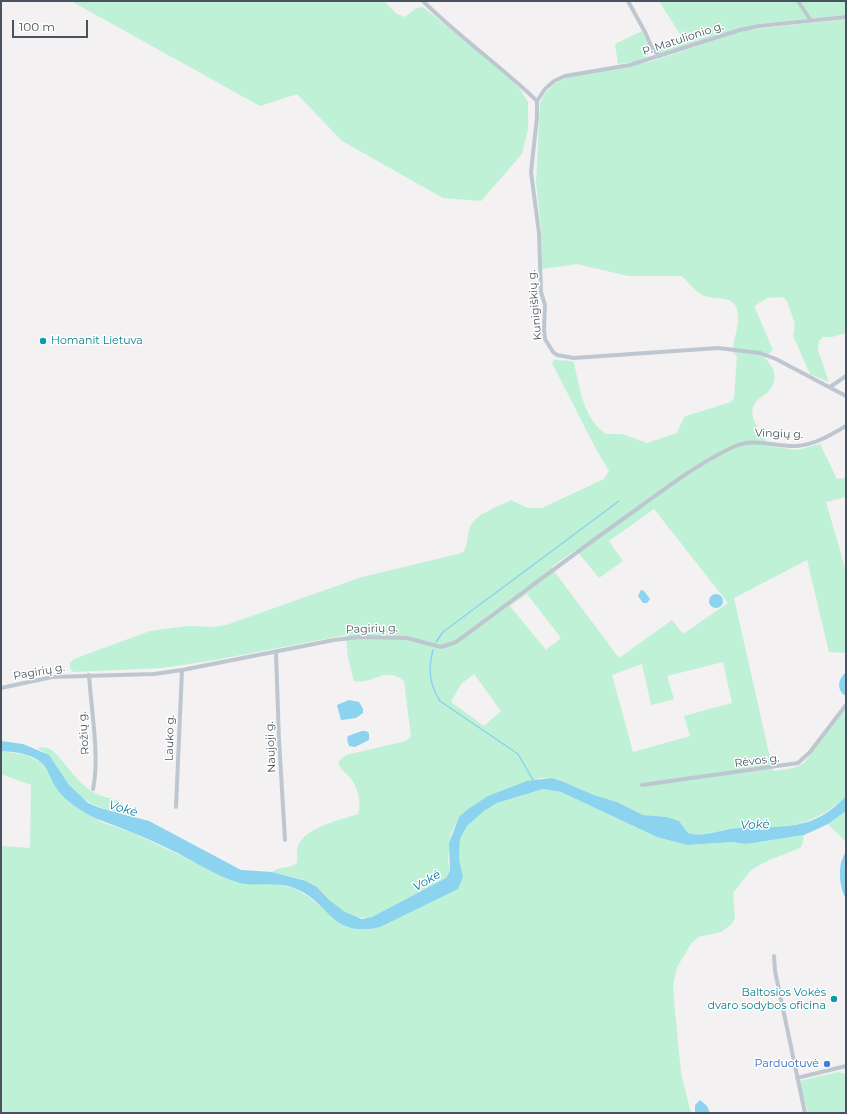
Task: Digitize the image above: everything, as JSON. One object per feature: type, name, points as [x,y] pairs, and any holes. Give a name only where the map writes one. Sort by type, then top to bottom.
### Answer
[{"type":"street","points":[[423,1],[476,48],[511,75],[537,101]]},
{"type":"street","points":[[628,1],[653,50],[660,56]]},
{"type":"street","points":[[798,1],[811,21]]},
{"type":"street","name":"P. Matulionio g.","points":[[537,101],[545,89],[554,81],[565,76],[630,65],[740,30],[846,17]]},
{"type":"street","points":[[647,60],[653,50]]},
{"type":"street","name":"Kunigiškių g.","points":[[537,101],[537,117],[531,172],[539,234],[541,292],[545,305],[545,339],[556,356],[574,358],[718,348],[760,353],[776,359],[846,396]]},
{"type":"street","points":[[830,387],[846,376]]},
{"type":"street","name":"Vingių g.","points":[[671,485],[735,446],[754,441],[784,446],[810,444],[846,426]]},
{"type":"street","name":"Pagirių g.","points":[[1,688],[52,677],[154,674],[276,653],[334,640],[359,637],[407,638],[441,647],[449,646],[609,528],[671,485]]},
{"type":"street","name":"Naujoji g.","points":[[276,653],[285,840]]},
{"type":"street","name":"Lauko g.","points":[[176,807],[182,670]]},
{"type":"street","name":"Rožių g.","points":[[89,675],[94,748],[95,781],[93,789]]},
{"type":"street","name":"Rėvos g.","points":[[642,784],[798,763],[810,752],[846,705]]},
{"type":"street","points":[[774,956],[775,971],[805,1113]]},
{"type":"street","points":[[797,1078],[846,1066]]},
{"type":"green space","points":[[71,1],[384,1],[397,14],[405,17],[416,8],[423,7],[510,78],[520,89],[528,102],[528,129],[522,154],[481,201],[443,198],[342,141],[297,94],[260,106]]},
{"type":"green space","points":[[659,1],[846,1],[846,15],[758,24],[659,53],[653,48],[681,36]]},
{"type":"green space","points":[[846,19],[846,333],[832,337],[823,337],[819,341],[818,350],[829,382],[810,374],[793,336],[795,324],[787,301],[783,297],[768,298],[754,306],[773,350],[764,358],[773,369],[774,383],[768,392],[756,402],[752,412],[757,427],[769,446],[797,450],[820,444],[837,479],[846,478],[846,497],[826,502],[846,571],[846,653],[829,652],[807,560],[734,598],[773,771],[793,768],[803,764],[846,708],[846,796],[828,811],[817,817],[784,827],[760,829],[739,828],[707,834],[694,834],[688,833],[679,821],[667,817],[643,815],[617,802],[594,795],[564,782],[552,778],[540,778],[459,817],[451,834],[448,861],[450,871],[446,878],[372,917],[366,918],[348,914],[332,904],[318,888],[307,881],[272,872],[297,863],[297,850],[300,842],[305,836],[322,826],[358,814],[360,806],[356,788],[352,780],[338,762],[346,755],[406,741],[411,736],[404,681],[391,675],[385,675],[367,680],[354,681],[348,658],[346,635],[215,660],[162,668],[73,672],[70,668],[70,663],[74,659],[150,631],[187,626],[213,627],[226,625],[362,577],[462,553],[466,545],[471,524],[481,515],[511,500],[528,508],[542,508],[604,479],[609,471],[552,363],[554,360],[572,361],[574,363],[587,411],[592,420],[606,434],[622,434],[647,443],[677,433],[684,417],[731,402],[734,398],[737,356],[733,353],[738,321],[737,309],[734,304],[726,299],[702,295],[682,276],[628,276],[577,264],[542,269],[541,228],[536,183],[540,103],[544,95],[554,84],[568,77],[649,62],[746,30]],"holes":[[[654,509],[728,603],[683,634],[672,620],[619,658],[551,567],[576,550],[599,578],[623,561],[609,541]],[[527,594],[561,638],[546,650],[510,606]],[[723,662],[732,703],[684,716],[690,736],[633,752],[612,675],[642,664],[651,705],[674,699],[667,676]],[[474,674],[501,711],[484,726],[451,702],[461,684]]]},
{"type":"green space","points":[[642,31],[650,48],[647,57],[641,61],[618,64],[615,44]]},
{"type":"green space","points":[[40,747],[48,748],[53,751],[83,785],[99,795],[116,800],[123,804],[125,814],[94,805],[81,797],[66,781],[48,756],[38,749]]},
{"type":"green space","points":[[1,751],[26,755],[40,762],[49,774],[101,822],[131,832],[234,881],[276,884],[294,888],[309,897],[346,927],[366,930],[458,889],[461,869],[459,859],[460,839],[467,826],[484,811],[497,803],[543,789],[561,792],[657,837],[687,845],[732,842],[746,844],[804,835],[800,848],[769,860],[751,870],[733,893],[735,918],[731,925],[721,932],[698,937],[691,944],[677,967],[673,986],[675,1011],[681,1073],[691,1113],[1,1113],[1,846],[30,848],[31,785],[1,774]]},
{"type":"green space","points":[[846,811],[846,842],[828,824]]},
{"type":"green space","points":[[838,1072],[846,1074],[846,1113],[808,1113],[799,1081]]},
{"type":"water","points":[[641,590],[644,591],[650,599],[647,603],[643,603],[638,596]]},
{"type":"water","points":[[716,594],[721,596],[723,601],[721,606],[716,608],[711,606],[709,601],[711,596]]},
{"type":"water","points":[[846,672],[846,694],[844,695],[840,689],[839,683]]},
{"type":"water","points":[[349,700],[359,702],[363,709],[363,713],[356,718],[341,720],[337,705]]},
{"type":"water","points":[[362,731],[369,733],[369,740],[355,747],[349,746],[347,739],[348,736]]},
{"type":"water","points":[[1,741],[23,744],[49,755],[69,785],[88,803],[100,808],[149,821],[241,870],[272,872],[306,881],[317,887],[329,900],[345,912],[362,919],[372,917],[446,878],[450,871],[449,843],[459,817],[468,809],[488,796],[527,781],[552,778],[594,795],[617,802],[643,815],[667,817],[679,821],[688,833],[694,834],[707,834],[739,828],[796,825],[821,816],[834,808],[846,796],[846,811],[828,824],[804,835],[746,844],[732,842],[687,845],[657,837],[561,792],[543,789],[497,803],[484,811],[467,826],[460,839],[459,859],[463,877],[458,889],[380,927],[363,929],[351,928],[341,924],[306,894],[294,888],[280,885],[247,884],[231,880],[155,842],[90,815],[71,804],[61,794],[41,763],[25,754],[1,751]]},
{"type":"water","points":[[846,852],[846,899],[842,888],[840,869],[841,862]]},
{"type":"water","points":[[700,1100],[707,1106],[710,1113],[695,1113],[695,1105]]},
{"type":"waterway","points":[[436,642],[443,632],[619,501]]},
{"type":"waterway","points":[[433,650],[430,664],[430,676],[436,695],[440,701],[518,754],[533,780]]},
{"type":"place","name":"Homanit Lietuva","points":[[43,341]]},
{"type":"place","name":"Baltosios Vokės dvaro sodybos oficina","points":[[834,999]]},
{"type":"place","name":"Parduotuvė","points":[[827,1064]]},
{"type":"water label","name":"Vokė","points":[[123,809]]},
{"type":"water label","name":"Vokė","points":[[755,825]]},
{"type":"water label","name":"Vokė","points":[[427,881]]}]
